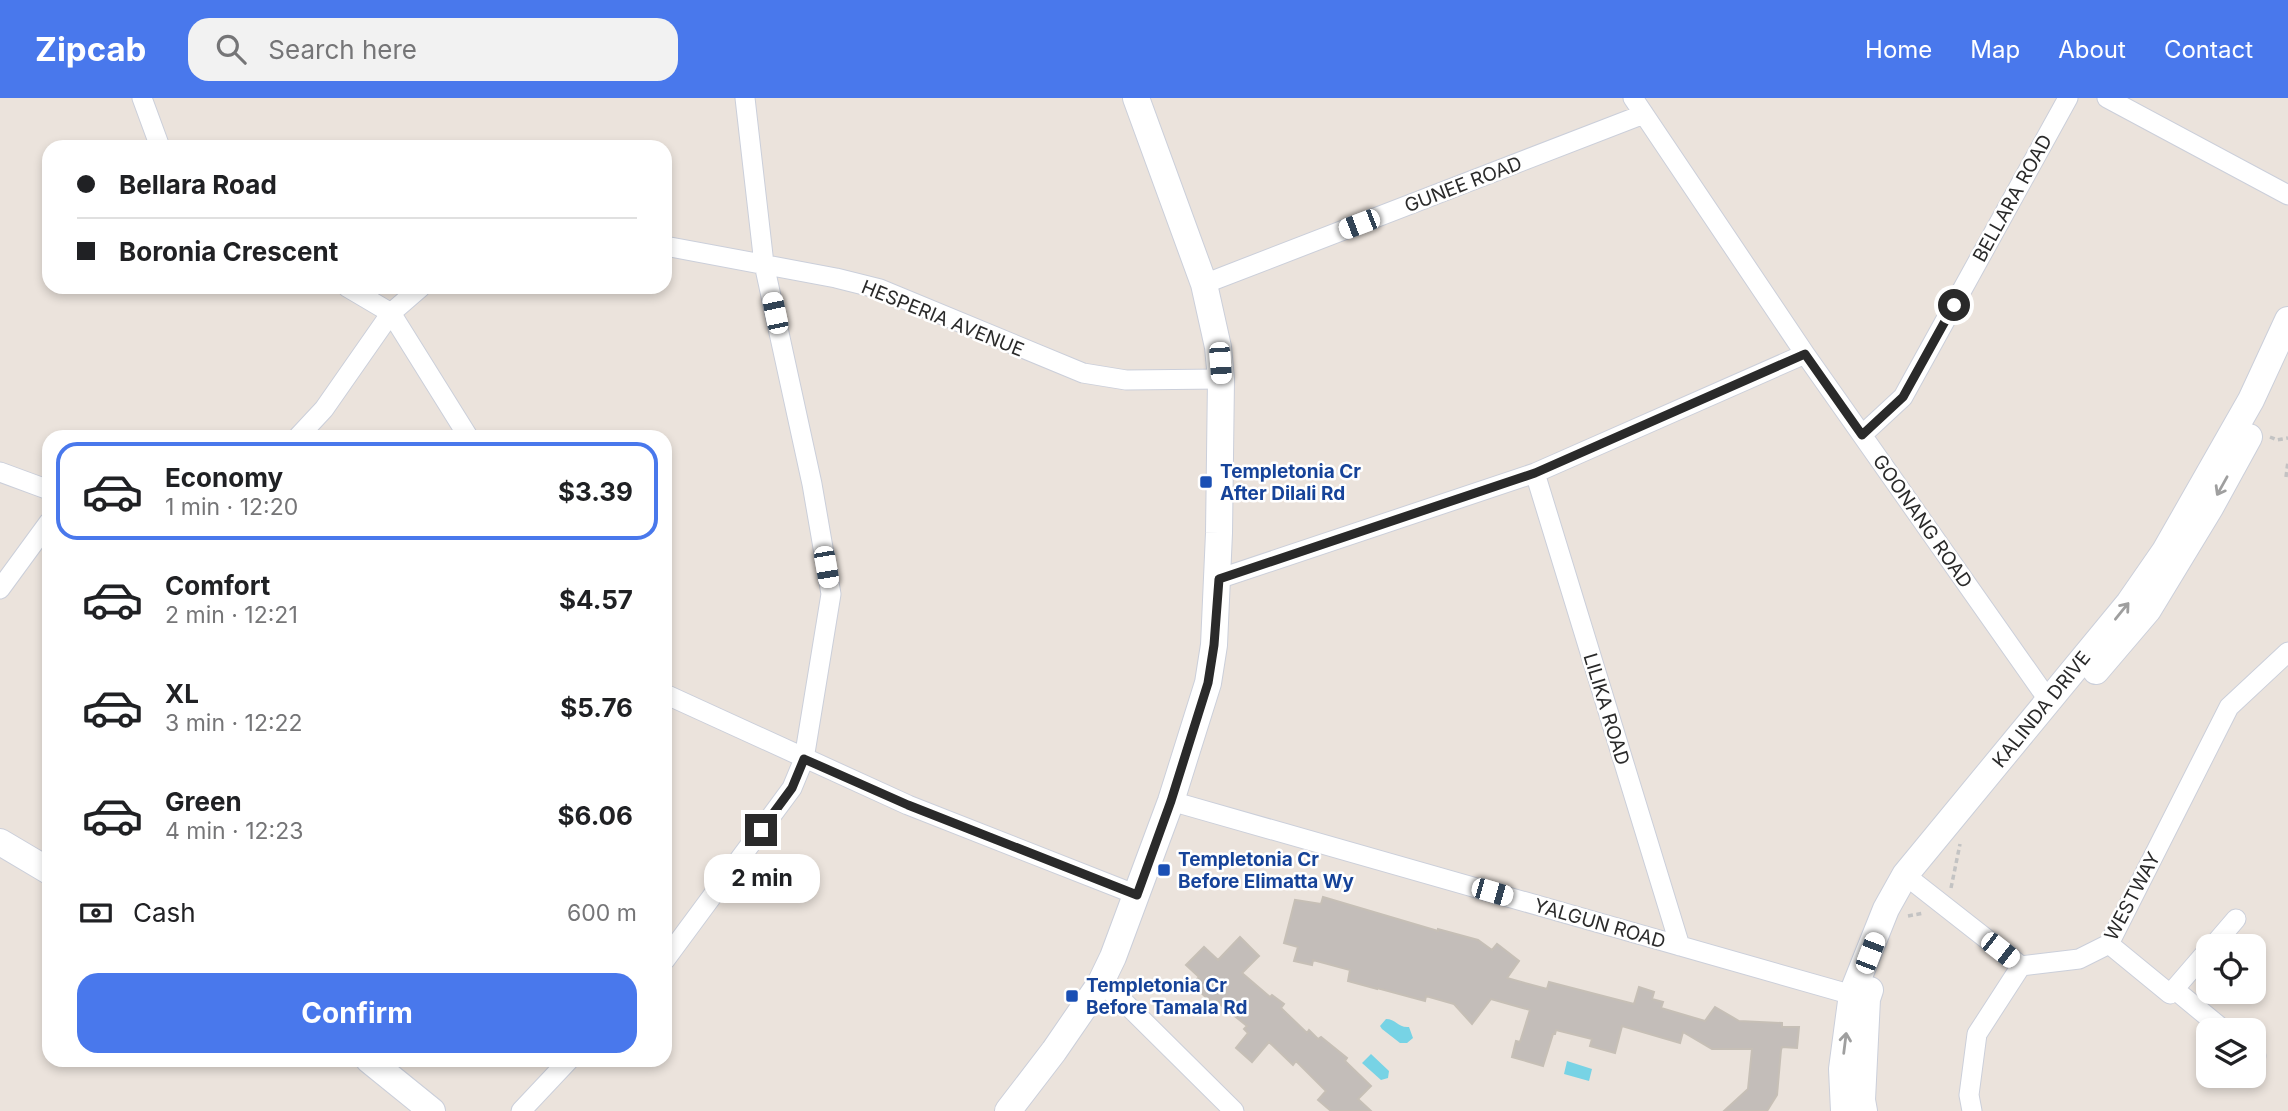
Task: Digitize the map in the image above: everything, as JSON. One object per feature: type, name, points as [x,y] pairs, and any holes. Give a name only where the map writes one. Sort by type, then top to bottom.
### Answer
[{"type":"street","points":[[142,98],[157,140]]},
{"type":"street","points":[[672,951],[792,788],[804,759],[831,594],[812,484],[764,264],[745,98]]},
{"type":"street","points":[[1008,1111],[1100,984],[1137,895],[1171,801],[1208,683],[1214,645],[1219,579],[1221,379],[1218,346],[1205,284],[1136,98]]},
{"type":"street","name":"BELLARA ROAD","points":[[1862,435],[1903,397],[2068,98]]},
{"type":"street","points":[[2107,98],[2288,195]]},
{"type":"street","name":"GUNEE ROAD","points":[[1205,284],[1638,106]]},
{"type":"street","name":"GOONANG ROAD","points":[[1638,106],[1805,354],[2049,701]]},
{"type":"street","name":"HESPERIA AVENUE","points":[[672,247],[880,289],[1083,373],[1126,380],[1221,379]]},
{"type":"street","points":[[359,294],[391,313],[464,430]]},
{"type":"street","points":[[304,430],[324,409],[391,313],[413,294]]},
{"type":"street","name":"KALINDA DRIVE","points":[[1855,1110],[1842,1069],[1886,909],[2129,603],[2165,551],[2251,400],[2288,320]]},
{"type":"street","points":[[1219,579],[1535,473],[1805,354]]},
{"type":"street","name":"KALINDA DRIVE","points":[[1910,879],[2148,610],[2217,497],[2288,361]]},
{"type":"street","points":[[0,472],[42,487]]},
{"type":"street","name":"LILIKA ROAD","points":[[1535,473],[1680,946]]},
{"type":"street","points":[[0,589],[42,532]]},
{"type":"street","name":"WESTWAY","points":[[2021,966],[2079,959],[2109,944],[2229,707],[2288,652]]},
{"type":"street","points":[[672,697],[908,805],[1137,895]]},
{"type":"street","name":"YALGUN ROAD","points":[[1171,801],[1860,997]]},
{"type":"street","points":[[0,842],[42,867]]},
{"type":"street","points":[[1910,879],[2021,966],[1977,1034],[1969,1095],[1972,1111]]},
{"type":"street","points":[[2223,934],[2236,919]]},
{"type":"street","points":[[2109,944],[2170,994],[2196,964]]},
{"type":"street","points":[[1100,984],[1122,1000],[1234,1111]]},
{"type":"street","points":[[2174,989],[2209,1018]]},
{"type":"street","points":[[378,1067],[432,1111]]},
{"type":"street","points":[[521,1111],[562,1067]]},
{"type":"path","points":[[2286,477],[2285,467],[2288,461]]},
{"type":"path","points":[[1904,928],[1909,915],[1933,912],[1951,888],[1960,843]]},
{"type":"water","points":[[1386,1019],[1409,1027],[1413,1038],[1407,1043],[1400,1043],[1380,1026]]},
{"type":"water","points":[[1371,1054],[1389,1071],[1388,1078],[1381,1080],[1362,1063]]},
{"type":"water","points":[[1567,1061],[1592,1069],[1589,1081],[1564,1074]]},
{"type":"building","points":[[1323,897],[1478,940],[1492,950],[1497,944],[1519,961],[1507,978],[1547,989],[1549,982],[1634,1004],[1639,987],[1654,992],[1652,999],[1663,1002],[1661,1008],[1705,1021],[1715,1007],[1739,1021],[1782,1023],[1782,1027],[1799,1027],[1797,1048],[1782,1047],[1777,1095],[1767,1111],[1724,1111],[1748,1089],[1752,1049],[1712,1049],[1683,1032],[1680,1043],[1622,1026],[1615,1053],[1590,1046],[1592,1039],[1556,1030],[1543,1066],[1512,1057],[1516,1041],[1520,1042],[1530,1010],[1491,999],[1472,1024],[1454,1004],[1426,996],[1425,1001],[1348,981],[1350,970],[1313,960],[1312,965],[1294,961],[1298,947],[1284,943],[1295,900],[1321,904]]},
{"type":"building","points":[[1240,937],[1259,956],[1242,973],[1270,997],[1272,995],[1284,1004],[1281,1008],[1307,1033],[1309,1030],[1318,1039],[1321,1037],[1347,1058],[1345,1061],[1371,1086],[1358,1099],[1371,1111],[1331,1111],[1318,1100],[1326,1091],[1296,1061],[1293,1065],[1269,1042],[1252,1062],[1236,1048],[1248,1033],[1244,1029],[1247,1026],[1216,1001],[1213,1004],[1192,984],[1199,977],[1186,965],[1204,947],[1218,960]]},
{"type":"place","name":"Templetonia Cr After Dilali Rd","points":[[1206,482]]},
{"type":"place","name":"Templetonia Cr Before Elimatta Wy","points":[[1164,870]]},
{"type":"place","name":"Templetonia Cr Before Tamala Rd","points":[[1072,996]]},
{"type":"route","points":[[761,830],[792,788],[804,759],[908,805],[1137,895],[1171,801],[1208,683],[1219,579],[1535,473],[1805,354],[1862,435],[1903,397],[1954,305]]}]
